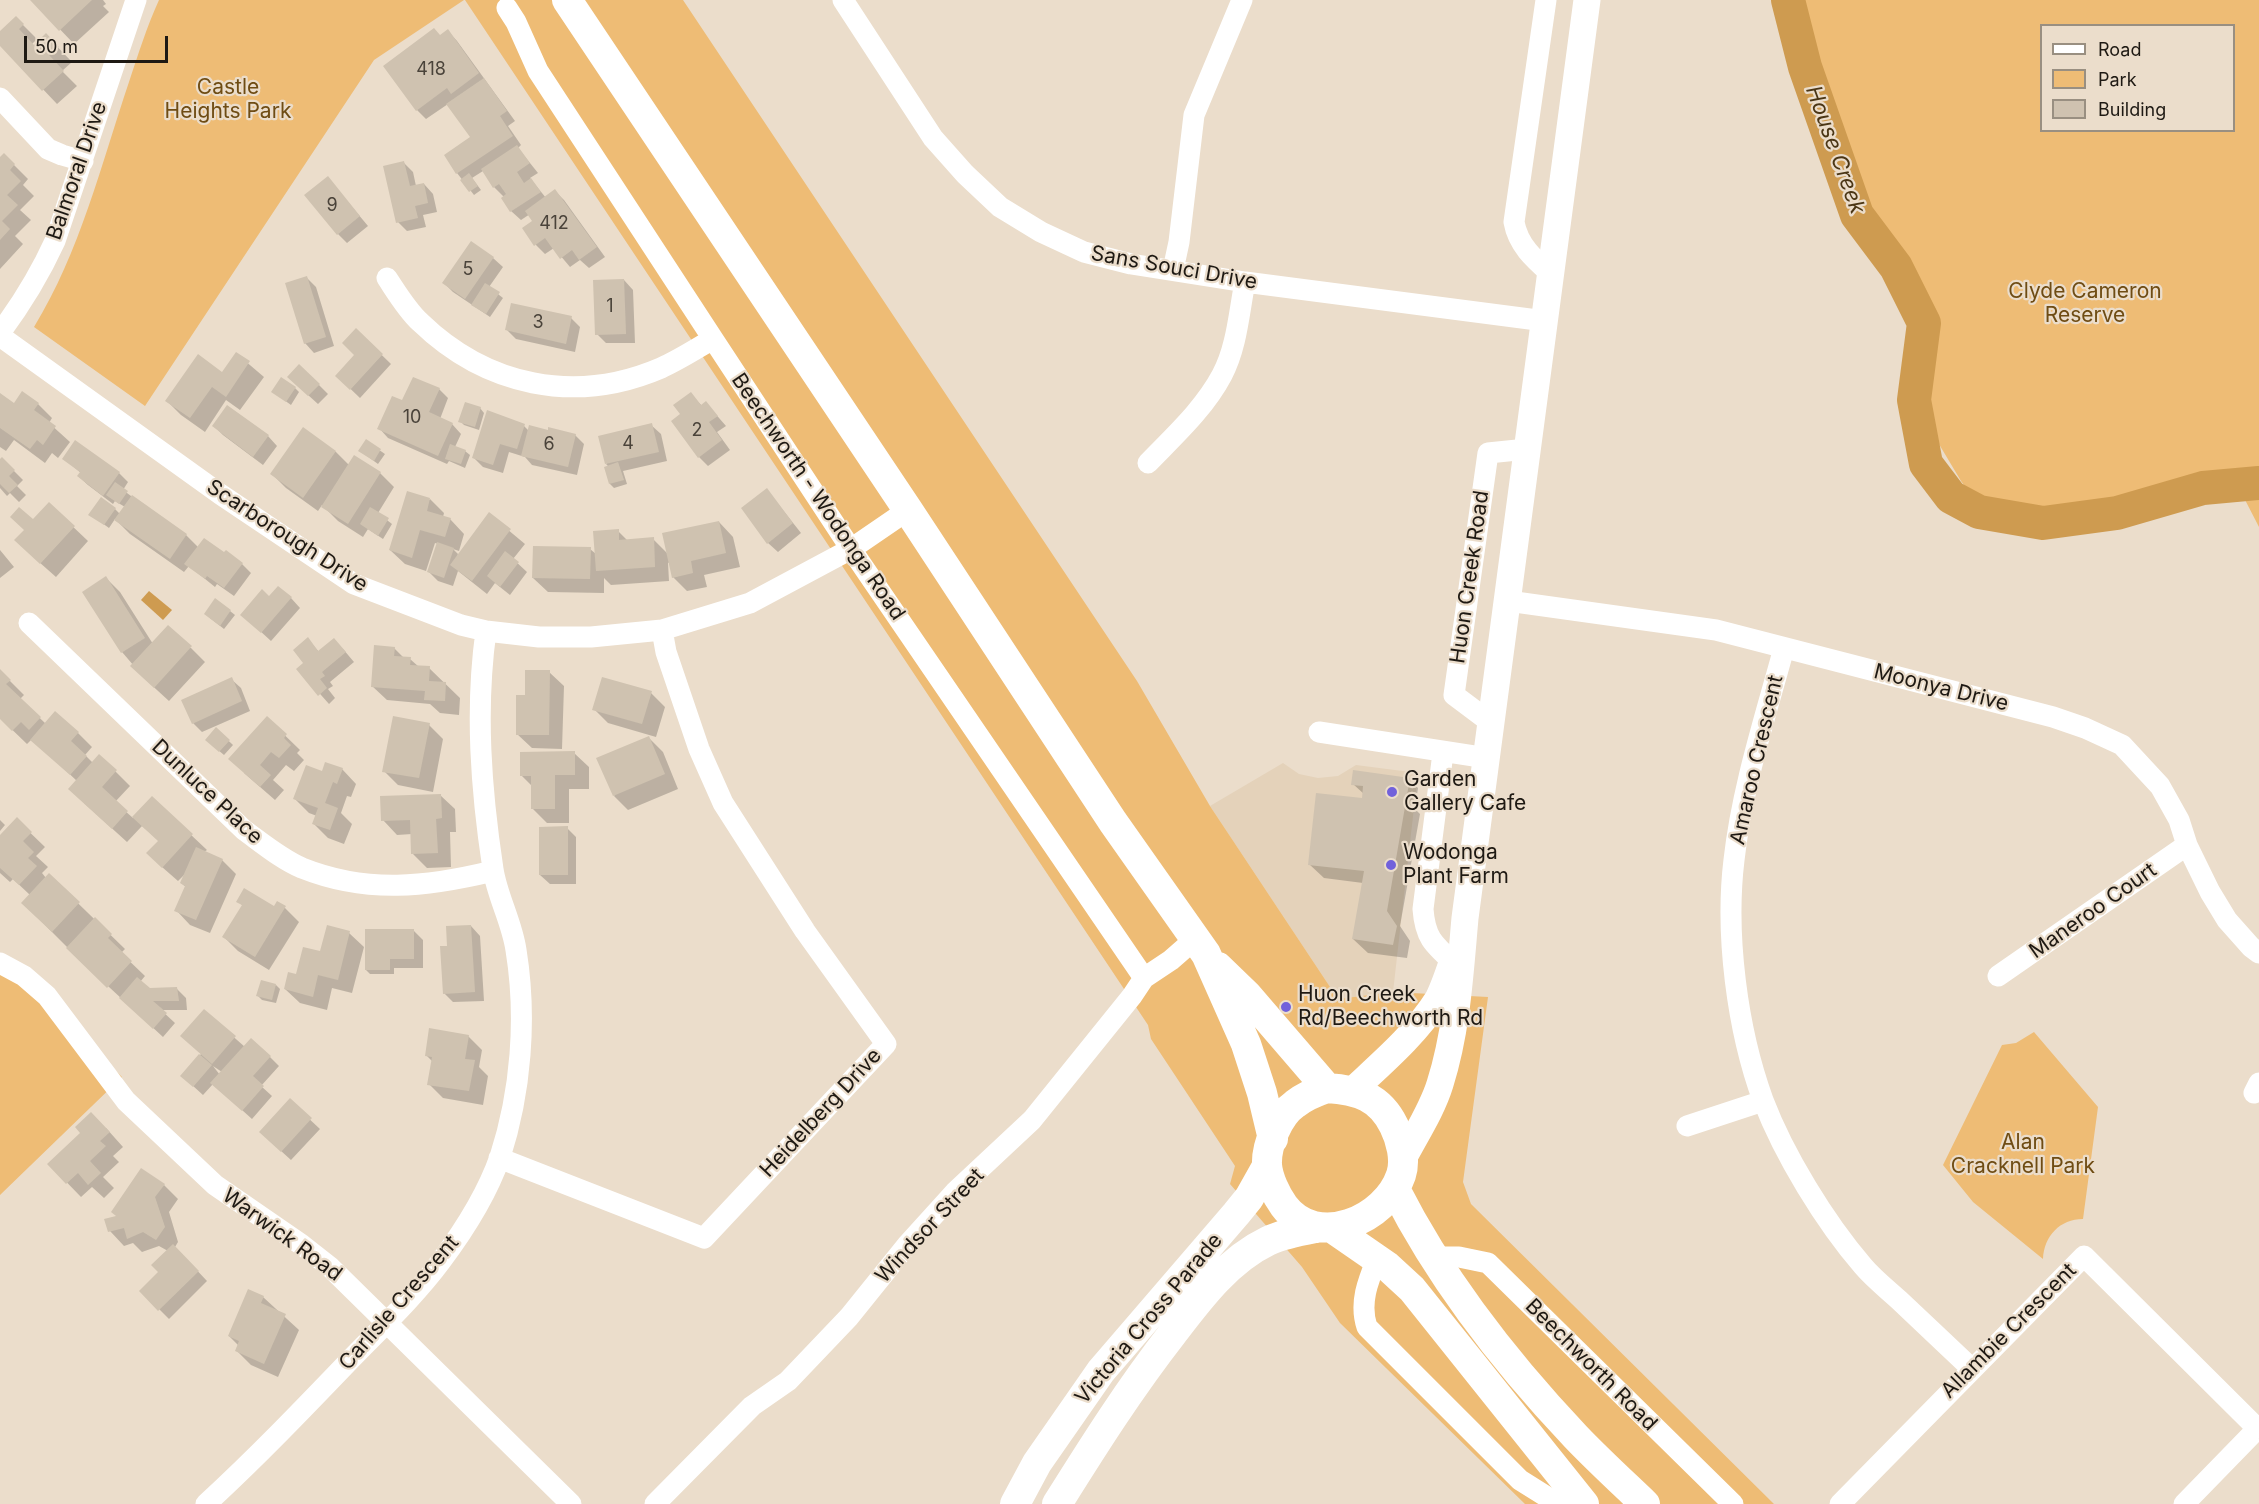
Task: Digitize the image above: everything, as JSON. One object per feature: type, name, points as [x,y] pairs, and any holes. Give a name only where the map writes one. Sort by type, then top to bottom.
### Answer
[{"type":"main road","points":[[567,0],[908,510],[1113,822],[1200,946],[1340,1089],[1373,1100],[1389,1115],[1400,1139],[1403,1159],[1402,1174],[1395,1189],[1378,1208],[1349,1224],[1324,1228]]},
{"type":"main road","points":[[1200,946],[1246,1044],[1262,1093],[1276,1195],[1287,1210],[1300,1221],[1324,1228],[1377,1259],[1400,1277],[1428,1308],[1582,1502]]},
{"type":"main road","points":[[1270,1153],[1280,1121],[1292,1105],[1309,1094],[1340,1089]]},
{"type":"main road","name":"Victoria Cross Parade","points":[[1015,1504],[1037,1463],[1101,1371],[1249,1197],[1270,1153]]},
{"type":"main road","points":[[1395,1189],[1415,1229],[1475,1319],[1576,1437],[1645,1504]]},
{"type":"main road","name":"Victoria Cross Parade","points":[[1057,1504],[1133,1385],[1204,1293],[1235,1263],[1267,1241],[1285,1234],[1324,1228]]},
{"type":"street","name":"Balmoral Drive","points":[[0,334],[40,274],[54,241],[136,0]]},
{"type":"street","points":[[1173,270],[1179,242],[1194,115],[1242,0]]},
{"type":"street","points":[[1546,0],[1514,222],[1519,239],[1527,252],[1551,274]]},
{"type":"street","name":"Huon Creek Road","points":[[1403,1159],[1440,1084],[1458,997],[1465,918],[1587,0]]},
{"type":"street","name":"Sans Souci Drive","points":[[845,1],[933,138],[965,174],[1000,207],[1041,232],[1084,252],[1131,264],[1245,282],[1545,321]]},
{"type":"street","name":"Beechworth - Wodonga Road","points":[[507,8],[516,22],[538,71],[712,339],[851,549],[1144,978]]},
{"type":"street","points":[[0,98],[48,149],[83,161]]},
{"type":"street","points":[[387,278],[418,321],[442,341],[469,360],[501,375],[534,384],[588,388],[614,384],[662,368],[712,339]]},
{"type":"street","points":[[1148,463],[1204,403],[1223,374],[1233,346],[1245,282]]},
{"type":"street","name":"Scarborough Drive","points":[[0,334],[220,494],[354,584],[409,607],[486,631],[539,637],[591,637],[662,630],[750,603],[851,549],[908,510]]},
{"type":"street","name":"Huon Creek Road","points":[[1491,722],[1454,695],[1488,453],[1527,449]]},
{"type":"street","name":"Moonya Drive","points":[[1508,601],[1716,630],[2053,717],[2085,728],[2122,745],[2160,786],[2179,820],[2187,845],[2210,892],[2227,920],[2259,952]]},
{"type":"street","name":"Dunluce Place","points":[[29,623],[244,830],[300,867],[347,882],[387,887],[444,883],[494,871]]},
{"type":"street","name":"Heidelberg Drive","points":[[499,1158],[704,1238],[886,1044],[805,931],[723,803],[699,749],[666,652],[662,630]]},
{"type":"street","name":"Carlisle Crescent","points":[[206,1504],[294,1419],[386,1323],[439,1263],[477,1206],[499,1158],[517,1084],[521,1035],[516,948],[494,871],[481,782],[482,686],[486,631]]},
{"type":"street","name":"Amaroo Crescent","points":[[1784,648],[1743,800],[1734,860],[1730,918],[1748,1049],[1763,1101],[1799,1176],[1864,1267],[1972,1369]]},
{"type":"street","points":[[1319,732],[1487,758]]},
{"type":"street","points":[[1443,753],[1423,909],[1424,927],[1432,943],[1453,962]]},
{"type":"street","name":"Maneroo Court","points":[[1998,976],[2187,845]]},
{"type":"street","name":"Huon Creek Road","points":[[1340,1089],[1410,1035],[1438,998],[1453,962],[1465,918]]},
{"type":"street","name":"Windsor Street","points":[[655,1504],[752,1406],[788,1381],[849,1317],[907,1245],[955,1192],[1032,1120],[1144,978],[1171,960],[1200,946]]},
{"type":"street","name":"Warwick Road","points":[[0,963],[24,976],[47,996],[126,1101],[195,1168],[236,1202],[302,1245],[330,1267],[571,1504]]},
{"type":"street","points":[[1687,1126],[1763,1101]]},
{"type":"street","name":"Allambie Crescent","points":[[1840,1504],[2084,1256],[2258,1427]]},
{"type":"street","name":"Beechworth Road","points":[[1435,1257],[1459,1257],[1488,1263],[1732,1504]]},
{"type":"street","points":[[1377,1259],[1365,1292],[1363,1308],[1366,1327],[1520,1480],[1555,1502],[1582,1502]]},
{"type":"street","points":[[2184,1504],[2258,1427]]},
{"type":"shaded area","points":[[149,591],[172,610],[163,620],[141,600]]},
{"type":"shaded area","points":[[1283,763],[1299,774],[1318,778],[1338,776],[1356,765],[1418,773],[1393,992],[1338,999],[1210,806]]},
{"type":"green space","name":"Castle Heights Park","points":[[159,0],[464,0],[374,60],[145,406],[34,327],[77,238],[139,51]]},
{"type":"green space","points":[[465,0],[683,0],[1137,681],[1210,806],[1338,999],[1393,992],[1488,997],[1463,1182],[1471,1204],[1774,1504],[1525,1504],[1340,1323],[1302,1267],[1230,1184],[1235,1166],[1151,1039],[1148,1025]]},
{"type":"green space","name":"Clyde Cameron Reserve","points":[[1798,0],[2259,0],[2259,527],[2242,494],[2150,494],[2080,510],[2000,512],[1976,502],[1924,419],[1913,322],[1858,195],[1826,109],[1806,23]]},
{"type":"green space","points":[[0,957],[122,1077],[0,1195]]},
{"type":"green space","name":"Alan Cracknell Park","points":[[2034,1032],[2098,1107],[2083,1219],[2067,1222],[2055,1230],[2046,1243],[2043,1259],[1973,1202],[1943,1165],[2002,1045],[2016,1043]]},
{"type":"building","points":[[30,0],[92,0],[59,31]]},
{"type":"building","points":[[16,16],[24,24],[19,29],[34,45],[46,33],[59,47],[49,55],[64,71],[42,91],[0,46],[0,31]]},
{"type":"building","points":[[434,28],[440,35],[448,29],[479,73],[451,94],[447,88],[416,111],[383,66]]},
{"type":"building","points":[[484,78],[507,111],[500,116],[513,136],[456,174],[444,155],[470,137],[446,104]]},
{"type":"building","points":[[517,145],[530,163],[517,172],[524,183],[531,178],[541,192],[510,212],[501,198],[506,194],[499,184],[493,188],[481,169]]},
{"type":"building","points":[[4,153],[15,164],[10,170],[21,181],[7,195],[18,205],[2,221],[10,229],[0,240],[0,157]]},
{"type":"building","points":[[404,161],[410,186],[424,183],[428,203],[415,206],[418,218],[396,223],[383,166]]},
{"type":"building","points":[[469,173],[478,186],[469,192],[460,180]]},
{"type":"building","points":[[328,176],[360,216],[337,235],[304,195]]},
{"type":"building","points":[[555,189],[597,247],[579,260],[572,250],[560,259],[545,238],[534,246],[522,228],[532,221],[525,211]]},
{"type":"building","points":[[471,241],[494,257],[465,299],[442,283]]},
{"type":"building","points":[[307,276],[326,337],[304,344],[285,283]]},
{"type":"building","points":[[624,279],[626,334],[595,335],[593,280]]},
{"type":"building","points":[[485,283],[500,292],[486,314],[471,305]]},
{"type":"building","points":[[511,303],[572,316],[566,344],[505,330]]},
{"type":"building","points":[[356,328],[383,354],[350,390],[335,376],[354,355],[342,343]]},
{"type":"building","points":[[236,352],[250,361],[226,397],[212,387],[190,418],[165,401],[198,354],[222,372]]},
{"type":"building","points":[[299,364],[320,384],[308,396],[287,377]]},
{"type":"building","points":[[281,377],[296,387],[286,402],[271,392]]},
{"type":"building","points":[[413,377],[440,388],[429,412],[453,423],[438,456],[377,429],[392,396],[402,400]]},
{"type":"building","points":[[22,391],[39,403],[34,410],[56,426],[43,445],[37,440],[30,449],[0,428],[0,393],[14,403]]},
{"type":"building","points":[[691,392],[701,405],[706,401],[718,416],[709,422],[722,440],[698,458],[671,421],[680,414],[673,405]]},
{"type":"building","points":[[465,402],[481,407],[475,427],[458,422]]},
{"type":"building","points":[[227,405],[269,435],[253,457],[212,426]]},
{"type":"building","points":[[487,410],[525,424],[517,449],[500,444],[493,465],[472,458]]},
{"type":"building","points":[[652,423],[659,452],[605,464],[598,436]]},
{"type":"building","points":[[529,425],[576,434],[568,467],[521,456]]},
{"type":"building","points":[[303,427],[336,451],[303,498],[270,474]]},
{"type":"building","points":[[366,439],[381,449],[374,461],[358,451]]},
{"type":"building","points":[[75,440],[120,472],[103,496],[77,476],[80,472],[62,459]]},
{"type":"building","points":[[450,444],[466,450],[461,464],[445,459]]},
{"type":"building","points":[[354,455],[381,472],[348,524],[321,507]]},
{"type":"building","points":[[2,457],[15,470],[9,476],[18,485],[9,493],[0,484],[0,459]]},
{"type":"building","points":[[618,462],[624,480],[609,484],[604,467]]},
{"type":"building","points":[[115,482],[128,491],[119,504],[106,495]]},
{"type":"building","points":[[767,488],[793,523],[767,544],[741,508]]},
{"type":"building","points":[[407,491],[430,498],[427,511],[451,518],[445,537],[420,530],[412,558],[389,550]]},
{"type":"building","points":[[132,495],[187,534],[170,559],[114,520]]},
{"type":"building","points":[[101,497],[116,508],[104,525],[88,515]]},
{"type":"building","points":[[49,502],[75,526],[40,564],[14,540],[24,530],[10,517],[19,507],[33,519]]},
{"type":"building","points":[[370,507],[389,518],[378,536],[360,524]]},
{"type":"building","points":[[489,512],[511,529],[472,581],[450,565]]},
{"type":"building","points":[[719,521],[726,553],[691,561],[693,573],[672,578],[662,533]]},
{"type":"building","points":[[619,529],[619,540],[654,537],[655,567],[596,571],[593,531]]},
{"type":"building","points":[[204,538],[243,563],[224,588],[207,576],[205,579],[184,564]]},
{"type":"building","points":[[437,542],[454,548],[444,578],[427,572]]},
{"type":"building","points":[[533,546],[591,547],[590,579],[532,578]]},
{"type":"building","points":[[505,551],[519,562],[500,587],[487,576]]},
{"type":"building","points":[[106,576],[145,638],[121,653],[82,592]]},
{"type":"building","points":[[278,586],[292,597],[261,633],[240,615],[262,589],[269,596]]},
{"type":"building","points":[[215,598],[231,610],[220,626],[204,614]]},
{"type":"building","points":[[168,625],[192,646],[154,688],[130,666]]},
{"type":"building","points":[[308,637],[318,651],[334,638],[346,652],[322,672],[325,676],[320,679],[327,688],[318,696],[296,669],[303,663],[293,650]]},
{"type":"building","points":[[374,645],[395,647],[394,656],[411,657],[410,665],[430,666],[429,681],[446,682],[445,701],[424,700],[425,691],[371,687]]},
{"type":"building","points":[[0,669],[11,680],[6,684],[41,717],[29,730],[21,722],[12,731],[0,719]]},
{"type":"building","points":[[525,670],[550,670],[549,735],[516,735],[516,695],[525,695]]},
{"type":"building","points":[[232,677],[242,701],[192,724],[181,700]]},
{"type":"building","points":[[602,677],[652,691],[642,724],[592,710]]},
{"type":"building","points":[[55,711],[79,732],[71,741],[87,756],[70,775],[30,740]]},
{"type":"building","points":[[267,716],[287,734],[284,738],[291,745],[279,758],[271,752],[260,765],[271,775],[260,787],[228,759]]},
{"type":"building","points":[[393,716],[430,723],[419,778],[382,772]]},
{"type":"building","points":[[216,727],[230,740],[219,752],[205,740]]},
{"type":"building","points":[[649,736],[665,774],[613,796],[596,758]]},
{"type":"building","points":[[575,751],[575,775],[555,775],[555,809],[531,809],[531,776],[520,776],[520,752]]},
{"type":"building","points":[[99,754],[117,770],[102,787],[128,811],[112,829],[68,789]]},
{"type":"building","points":[[325,762],[343,768],[337,784],[333,782],[325,803],[338,808],[330,830],[312,824],[318,808],[293,799],[306,765],[322,771]]},
{"type":"building","points":[[1353,770],[1410,778],[1387,911],[1397,926],[1393,945],[1352,939],[1364,871],[1308,865],[1316,793],[1362,798],[1363,786],[1351,785]]},
{"type":"building","points":[[441,794],[442,818],[436,819],[438,853],[411,854],[410,820],[381,821],[380,796]]},
{"type":"building","points":[[152,796],[193,834],[162,868],[146,853],[158,841],[132,817]]},
{"type":"building","points":[[17,817],[32,832],[23,841],[34,852],[28,858],[37,866],[19,885],[0,868],[0,835]]},
{"type":"building","points":[[568,826],[568,875],[539,875],[539,827]]},
{"type":"building","points":[[196,847],[223,859],[196,920],[174,911],[185,886],[180,883]]},
{"type":"building","points":[[49,873],[80,902],[52,932],[21,903]]},
{"type":"building","points":[[244,888],[274,906],[277,901],[286,906],[255,957],[222,937],[242,905],[236,902]]},
{"type":"building","points":[[95,917],[112,934],[108,938],[132,961],[107,988],[66,948]]},
{"type":"building","points":[[327,925],[350,931],[338,980],[318,975],[313,997],[284,989],[288,972],[296,974],[303,947],[320,951]]},
{"type":"building","points":[[471,925],[475,992],[443,994],[440,946],[447,946],[446,926]]},
{"type":"building","points":[[365,929],[414,929],[414,959],[390,959],[390,970],[365,970]]},
{"type":"building","points":[[137,977],[150,988],[177,987],[179,1001],[153,1001],[167,1013],[153,1029],[119,998]]},
{"type":"building","points":[[261,980],[276,984],[272,1000],[256,996]]},
{"type":"building","points":[[204,1009],[236,1036],[212,1064],[180,1036]]},
{"type":"building","points":[[429,1028],[469,1035],[465,1059],[475,1060],[469,1091],[427,1085],[432,1057],[425,1056]]},
{"type":"building","points":[[251,1038],[271,1056],[253,1076],[264,1086],[242,1111],[210,1083]]},
{"type":"building","points":[[199,1054],[212,1065],[193,1087],[180,1076]]},
{"type":"building","points":[[290,1098],[312,1118],[281,1152],[259,1132]]},
{"type":"building","points":[[91,1112],[110,1132],[100,1141],[106,1146],[90,1161],[101,1173],[88,1185],[78,1173],[66,1184],[47,1164],[80,1133],[75,1127]]},
{"type":"building","points":[[141,1168],[165,1184],[155,1197],[165,1227],[156,1240],[143,1232],[127,1239],[124,1228],[108,1232],[104,1219],[116,1216],[111,1212]]},
{"type":"building","points":[[173,1244],[199,1271],[158,1311],[139,1291],[158,1272],[151,1265]]},
{"type":"building","points":[[248,1289],[264,1296],[261,1303],[286,1314],[264,1364],[235,1351],[239,1341],[228,1336]]},
{"type":"waterway","name":"House Creek","points":[[1788,0],[1805,67],[1857,215],[1896,267],[1924,323],[1914,400],[1926,464],[1951,497],[1979,512],[2043,523],[2117,513],[2203,488],[2259,483]]},
{"type":"place","name":"Garden Gallery Cafe","points":[[1392,792]]},
{"type":"place","name":"Wodonga Plant Farm","points":[[1391,865]]},
{"type":"place","name":"Huon Creek Rd/Beechworth Rd","points":[[1286,1007]]}]
